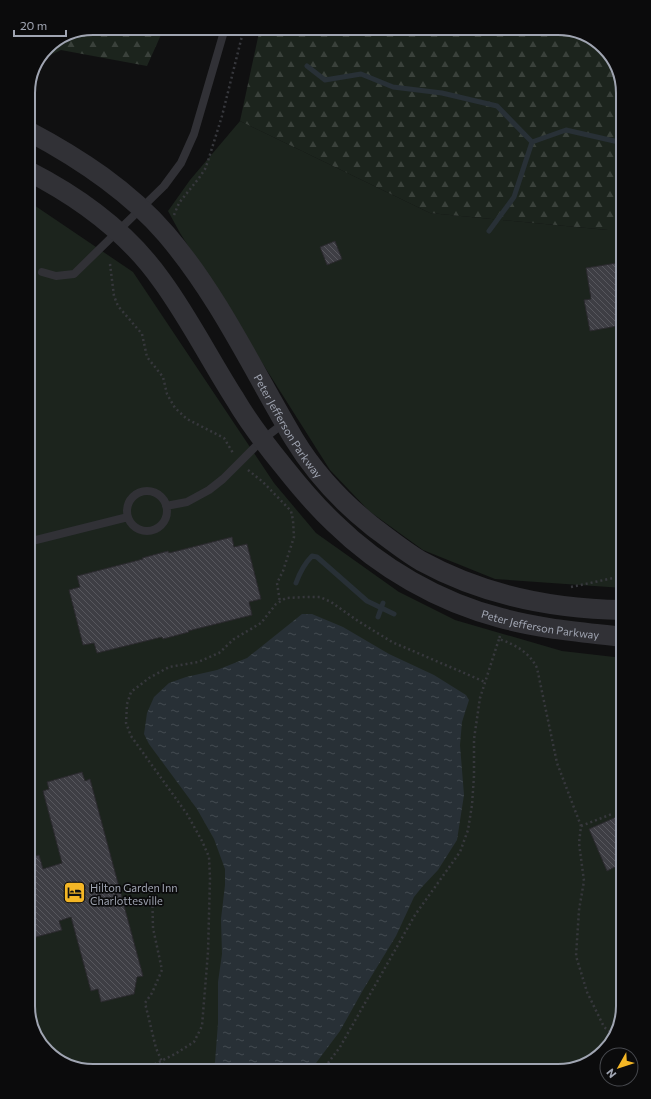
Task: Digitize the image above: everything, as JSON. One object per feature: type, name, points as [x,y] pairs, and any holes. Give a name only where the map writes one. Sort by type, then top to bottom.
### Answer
[{"type":"street","name":"Peter Jefferson Parkway","points":[[35,135],[57,146],[97,172],[141,208],[165,233],[182,253],[210,292],[244,348],[295,440],[318,472],[343,500],[360,516],[396,544],[421,560],[455,577],[496,592],[523,600],[572,607],[616,610]]},
{"type":"street","name":"Peter Jefferson Parkway","points":[[35,175],[77,200],[118,232],[146,260],[162,281],[236,401],[262,440],[304,492],[334,524],[365,550],[405,578],[470,609],[534,626],[616,636]]},
{"type":"lane","points":[[42,272],[56,276],[74,274],[164,186],[181,163],[194,134],[223,35]]},
{"type":"lane","points":[[166,506],[187,502],[209,490],[223,479],[262,440],[285,422]]},
{"type":"lane","points":[[142,492],[156,494],[163,499],[166,506],[167,514],[164,521],[160,527],[153,530],[145,531],[138,529],[132,524],[128,517],[127,509],[130,502],[135,496],[142,492]]},
{"type":"lane","points":[[35,540],[128,517]]},
{"type":"path","points":[[173,219],[178,203],[205,169],[222,116],[242,35]]},
{"type":"path","points":[[110,264],[114,296],[118,306],[142,334],[147,357],[163,377],[167,394],[175,408],[188,419],[224,438],[229,448],[247,469],[263,482],[291,512],[294,520],[294,538],[283,571],[277,583],[280,602]]},
{"type":"path","points":[[564,586],[571,587],[616,577]]},
{"type":"path","points":[[156,1064],[194,1042],[202,1026],[210,917],[210,878],[208,857],[202,841],[187,814],[131,736],[126,722],[127,704],[131,692],[149,678],[169,666],[198,662],[219,653],[234,639],[261,623],[276,604],[286,598],[304,597],[320,597],[331,602],[358,622],[392,642],[485,682]]},
{"type":"path","points":[[327,1064],[340,1047],[415,915],[460,852],[468,830],[472,804],[474,739],[480,698],[506,619]]},
{"type":"path","points":[[499,639],[513,644],[529,655],[537,668],[557,763],[581,826],[579,843],[584,881],[579,910],[576,956],[590,999],[604,1026],[610,1031]]},
{"type":"path","points":[[581,826],[612,814]]},
{"type":"path","points":[[152,886],[153,928],[162,970],[152,993],[145,1003],[156,1048],[163,1064]]},
{"type":"green space","points":[[86,35],[161,35],[147,66],[61,50],[49,56],[55,49],[64,43],[74,38]]},
{"type":"green space","points":[[258,35],[562,35],[577,38],[596,49],[602,55],[610,67],[616,86],[616,230],[430,213],[240,121]]},
{"type":"green space","points":[[240,121],[430,213],[616,230],[616,588],[495,579],[423,550],[369,511],[330,470],[180,233],[168,211],[190,180]]},
{"type":"green space","points":[[35,206],[133,272],[274,483],[316,533],[399,592],[455,620],[562,651],[616,657],[616,1013],[612,1028],[602,1044],[584,1058],[569,1063],[558,1064],[89,1064],[74,1061],[55,1050],[41,1032],[36,1017],[35,1006]]},
{"type":"water","points":[[302,614],[312,614],[343,627],[389,654],[434,675],[466,695],[469,700],[462,722],[460,745],[464,795],[457,840],[438,870],[414,897],[396,936],[340,1031],[315,1064],[214,1064],[218,1023],[218,982],[222,954],[221,919],[225,885],[225,869],[214,839],[197,809],[149,744],[144,734],[147,713],[154,697],[169,683],[186,677],[217,670],[247,658]]},
{"type":"building","points":[[335,241],[342,259],[327,265],[320,247]]},
{"type":"building","points":[[616,263],[616,326],[590,331],[584,300],[591,299],[586,268]]},
{"type":"building","points":[[232,537],[234,547],[247,544],[261,599],[249,602],[252,615],[188,631],[189,632],[163,639],[162,637],[97,653],[94,643],[83,645],[69,590],[80,587],[77,576],[168,551],[169,553]]},
{"type":"building","name":"Hilton Garden Inn Charlottesville","points":[[82,772],[85,781],[90,779],[143,976],[137,977],[134,994],[101,1002],[98,989],[91,991],[71,917],[59,921],[62,930],[36,937],[35,856],[39,855],[43,869],[62,863],[43,791],[49,789],[47,782]]},
{"type":"building","points":[[616,817],[616,869],[615,867],[607,871],[589,829]]},
{"type":"waterway","points":[[307,66],[325,80],[361,74],[393,87],[442,93],[497,106],[532,142],[566,130],[616,141]]},
{"type":"waterway","points":[[489,231],[514,197],[532,142]]},
{"type":"waterway","points":[[296,583],[307,562],[312,556],[317,557],[367,601],[394,614]]},
{"type":"waterway","points":[[378,617],[383,603]]},
{"type":"place","name":"Hilton Garden Inn Charlottesville","points":[[74,893]]}]
